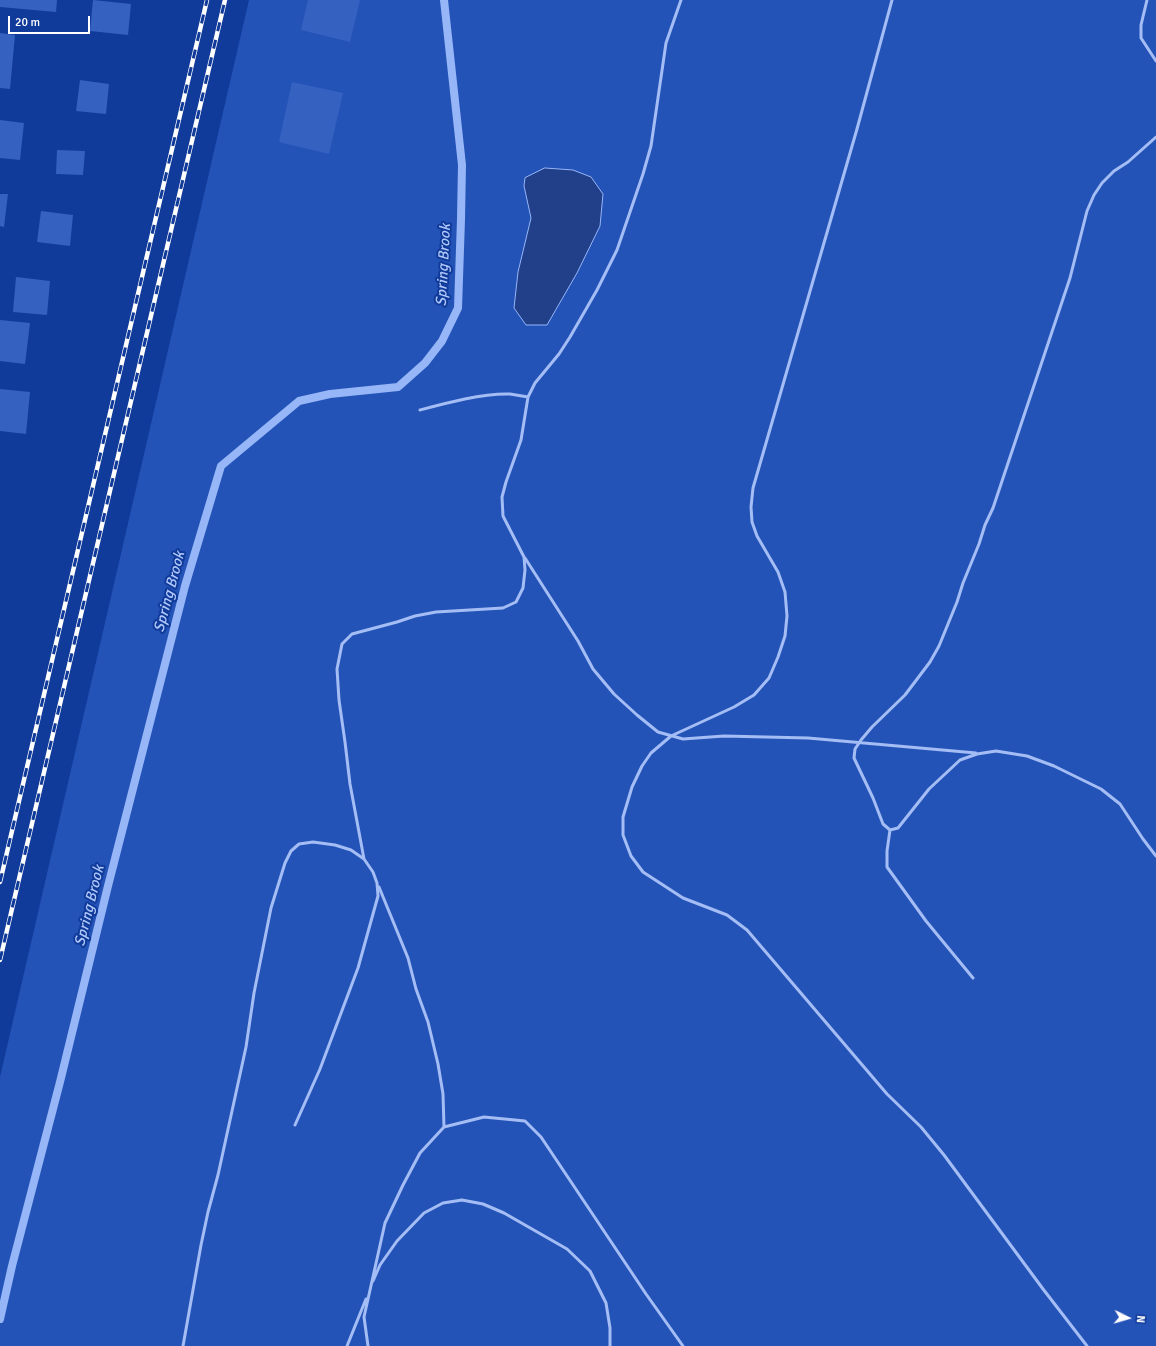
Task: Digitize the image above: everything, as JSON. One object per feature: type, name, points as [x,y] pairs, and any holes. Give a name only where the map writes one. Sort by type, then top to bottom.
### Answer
[{"type":"lane","points":[[682,0],[666,42],[650,146],[643,174],[617,250],[597,290],[570,337],[559,354],[535,383],[528,397],[526,419],[521,440],[502,497],[503,516],[524,557],[597,674],[614,694],[658,732],[683,739],[724,736],[808,738],[977,754],[996,752],[1027,756],[1054,766],[1101,789],[1120,804],[1156,856]]},
{"type":"lane","points":[[892,0],[857,129],[753,488],[751,507],[752,522],[757,536],[778,572],[786,592],[787,616],[785,636],[781,650],[769,678],[754,695],[734,707],[671,736],[651,753],[642,766],[632,787],[623,817],[623,835],[631,856],[643,872],[682,898],[727,915],[747,930],[887,1094],[921,1127],[944,1155],[1087,1346]]},
{"type":"lane","points":[[1147,0],[1141,26],[1141,38],[1156,61]]},
{"type":"lane","points":[[890,830],[883,824],[873,798],[854,758],[855,749],[872,727],[913,686],[939,646],[985,525],[993,508],[1070,278],[1087,211],[1094,195],[1102,183],[1114,171],[1128,162],[1156,137]]},
{"type":"lane","points":[[420,410],[481,397],[508,394],[528,397]]},
{"type":"lane","points":[[364,859],[350,784],[339,700],[337,669],[342,644],[352,634],[415,616],[443,612],[503,608],[516,602],[523,588],[525,570],[524,557]]},
{"type":"lane","points":[[890,830],[898,828],[929,789],[946,772],[960,760],[977,754]]},
{"type":"lane","points":[[890,830],[887,867],[926,921],[973,978]]},
{"type":"lane","points":[[183,1346],[201,1245],[220,1168],[246,1047],[254,993],[271,908],[285,863],[291,852],[299,844],[313,842],[335,845],[351,850],[364,859],[373,872],[408,958],[416,988],[428,1022],[438,1064],[443,1094],[444,1127]]},
{"type":"lane","points":[[295,1125],[328,1048],[358,968],[378,896],[377,883]]},
{"type":"lane","points":[[368,1346],[364,1317],[385,1223],[403,1185],[420,1153],[444,1127],[484,1117],[525,1121],[541,1137],[682,1346]]},
{"type":"lane","points":[[347,1346],[380,1265],[397,1241],[424,1213],[443,1203],[462,1200],[483,1204],[504,1213],[567,1249],[590,1271],[606,1302],[610,1328],[610,1346]]},
{"type":"shaded area","points":[[249,0],[1156,0],[1156,1346],[0,1346],[0,1077]]},
{"type":"shaded area","points":[[545,168],[573,170],[591,177],[603,194],[600,226],[577,273],[547,325],[526,325],[514,308],[518,272],[531,218],[524,186],[525,178]]},
{"type":"building","points":[[0,0],[57,0],[56,12],[0,7]]},
{"type":"building","points":[[93,0],[131,4],[128,35],[90,31]]},
{"type":"building","points":[[308,0],[360,0],[350,42],[301,30]]},
{"type":"building","points":[[0,33],[15,35],[10,89],[0,88]]},
{"type":"building","points":[[80,80],[109,84],[106,114],[76,111]]},
{"type":"building","points":[[292,82],[343,93],[329,154],[279,142]]},
{"type":"building","points":[[0,120],[24,123],[20,160],[0,158]]},
{"type":"building","points":[[57,150],[85,151],[83,175],[56,174]]},
{"type":"building","points":[[0,194],[8,194],[4,227],[0,226]]},
{"type":"building","points":[[41,211],[73,215],[70,246],[37,242]]},
{"type":"building","points":[[16,277],[50,281],[47,315],[13,312]]},
{"type":"building","points":[[0,320],[30,323],[25,364],[0,361]]},
{"type":"building","points":[[0,389],[30,392],[26,434],[0,431]]},
{"type":"waterway","name":"Spring Brook","points":[[0,1319],[12,1266],[185,586],[221,466],[299,401],[330,394],[398,387],[425,363],[442,341],[458,308],[462,165],[444,0]]},
{"type":"railway","points":[[0,882],[207,0]]},
{"type":"railway","points":[[0,960],[225,0]]}]
